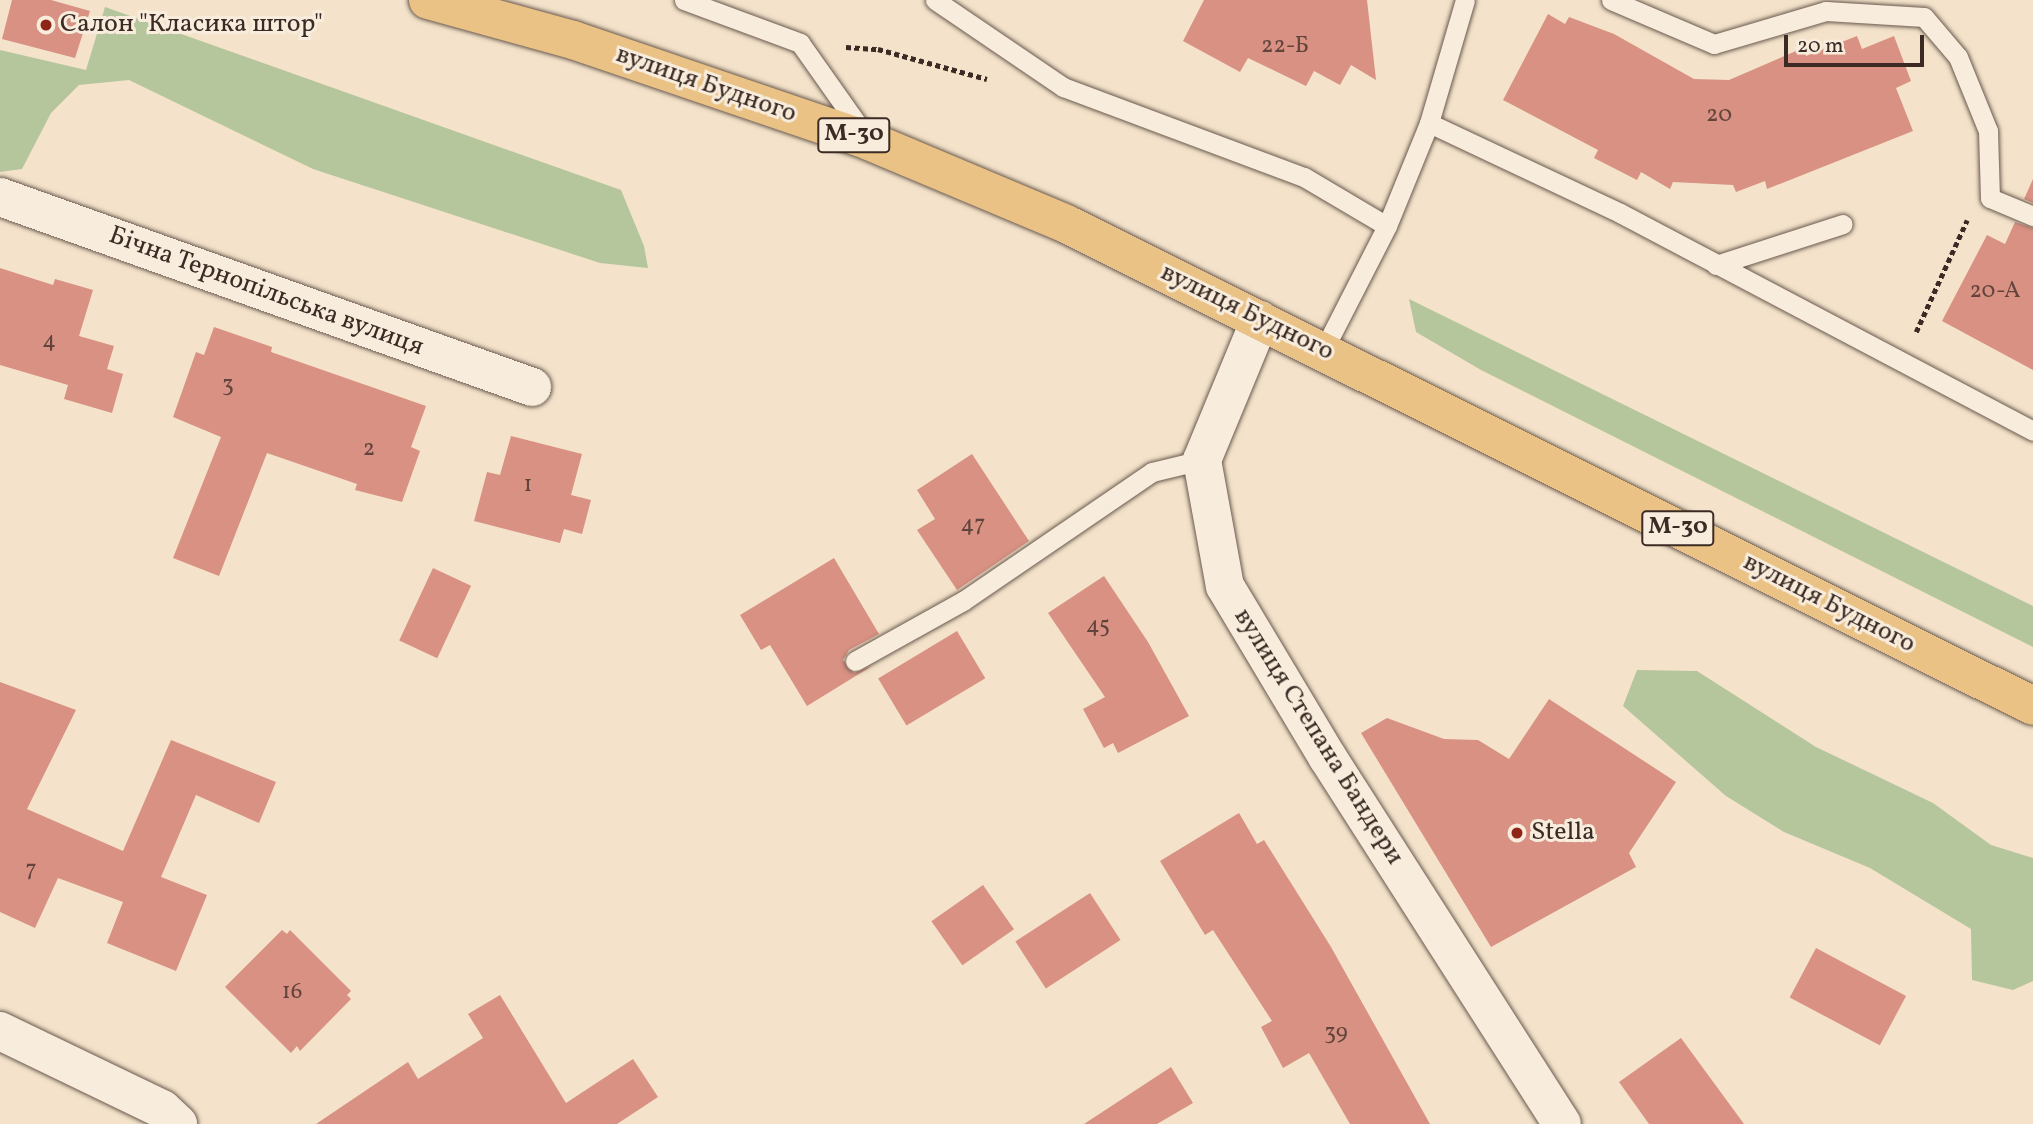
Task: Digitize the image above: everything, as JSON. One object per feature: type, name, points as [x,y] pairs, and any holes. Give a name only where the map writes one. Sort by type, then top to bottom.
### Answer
[{"type":"highway","name":"вулиця Будного","points":[[428,0],[573,40],[869,141],[1066,224],[2033,706]]},
{"type":"street","name":"Бічна Тернопільська вулиця","points":[[0,197],[533,387]]},
{"type":"street","points":[[1202,460],[1260,320]]},
{"type":"street","name":"вулиця Степана Бандери","points":[[1202,460],[1225,586],[1328,758],[1562,1124]]},
{"type":"street","points":[[0,1031],[162,1109],[178,1124]]},
{"type":"lane","points":[[684,0],[800,43],[869,141]]},
{"type":"lane","points":[[935,0],[1050,79],[1304,177],[1387,226]]},
{"type":"lane","points":[[1323,351],[1387,226],[1429,123],[1465,0]]},
{"type":"lane","points":[[1612,0],[1714,44],[1826,11],[1924,16],[1958,57],[1988,131],[1990,198],[2033,216]]},
{"type":"lane","points":[[1429,123],[1620,213],[2033,431]]},
{"type":"lane","points":[[1716,265],[1843,224]]},
{"type":"lane","points":[[855,661],[963,601],[1152,472],[1202,460]]},
{"type":"path","points":[[800,43],[878,49],[940,69],[1013,85],[1050,79]]},
{"type":"path","points":[[1910,343],[1930,307],[1964,223],[1990,198]]},
{"type":"green space","points":[[105,7],[621,190],[644,246],[648,268],[600,263],[313,169],[129,80],[79,85],[51,113],[22,169],[0,172],[0,50],[86,70]]},
{"type":"green space","points":[[1409,299],[2033,606],[2033,647],[1481,370],[1416,332]]},
{"type":"green space","points":[[1637,670],[1697,671],[1816,747],[1933,803],[1991,845],[2033,858],[2033,981],[2013,990],[1972,980],[1971,929],[1870,868],[1784,832],[1726,796],[1623,706]]},
{"type":"building","name":"Салон \"Класика штор\"","points":[[12,0],[51,0],[90,11],[75,58],[2,39]]},
{"type":"building","points":[[1204,0],[1367,0],[1376,80],[1351,65],[1340,85],[1314,71],[1306,86],[1248,58],[1240,72],[1183,41]]},
{"type":"building","points":[[1548,14],[1565,24],[1569,17],[1614,34],[1694,79],[1729,80],[1803,48],[1806,56],[1857,36],[1862,49],[1894,36],[1911,81],[1896,88],[1913,131],[1767,189],[1765,181],[1736,192],[1733,185],[1673,182],[1670,189],[1641,172],[1637,180],[1594,158],[1598,150],[1503,100]]},
{"type":"building","points":[[2033,179],[2033,203],[2024,199]]},
{"type":"building","points":[[2015,222],[2033,228],[2033,370],[1942,321],[1987,235],[2005,244]]},
{"type":"building","points":[[0,268],[53,285],[55,279],[93,290],[79,336],[114,346],[107,369],[123,374],[112,413],[64,399],[68,385],[0,365]]},
{"type":"building","points":[[214,327],[272,347],[271,352],[426,406],[411,447],[420,451],[402,502],[355,490],[357,484],[267,453],[219,576],[173,558],[221,437],[173,417],[196,352],[204,355]]},
{"type":"building","points":[[511,436],[582,454],[571,495],[591,500],[582,534],[564,529],[560,543],[474,521],[487,472],[500,475]]},
{"type":"building","points":[[972,454],[1029,541],[957,590],[917,530],[935,519],[917,490]]},
{"type":"building","points":[[834,558],[879,634],[849,650],[843,660],[854,673],[872,666],[807,706],[770,645],[761,650],[740,615]]},
{"type":"building","points":[[433,568],[471,586],[437,658],[399,641]]},
{"type":"building","points":[[1104,576],[1148,642],[1189,716],[1118,753],[1113,743],[1104,748],[1083,709],[1105,697],[1048,613]]},
{"type":"building","points":[[957,631],[985,678],[906,726],[878,678]]},
{"type":"building","points":[[0,682],[76,710],[27,809],[123,851],[171,740],[276,782],[259,823],[196,795],[161,877],[207,895],[176,971],[107,943],[123,902],[58,878],[35,928],[0,912]]},
{"type":"building","name":"Stella","points":[[1549,699],[1676,782],[1629,853],[1636,867],[1491,947],[1361,733],[1387,718],[1444,739],[1478,740],[1509,759]]},
{"type":"building","points":[[1239,813],[1257,844],[1264,840],[1331,947],[1430,1124],[1350,1124],[1309,1053],[1283,1068],[1261,1027],[1272,1021],[1213,930],[1205,935],[1160,861]]},
{"type":"building","points":[[983,885],[1014,929],[962,965],[931,921]]},
{"type":"building","points":[[1090,893],[1120,940],[1046,988],[1015,941]]},
{"type":"building","points":[[282,930],[287,934],[290,930],[351,991],[347,995],[351,999],[300,1051],[297,1046],[291,1053],[225,987]]},
{"type":"building","points":[[1816,948],[1906,996],[1880,1045],[1790,997]]},
{"type":"building","points":[[500,995],[566,1103],[633,1059],[658,1097],[617,1124],[316,1124],[408,1062],[418,1079],[483,1038],[468,1014]]},
{"type":"building","points":[[1681,1038],[1744,1124],[1649,1124],[1619,1082]]},
{"type":"building","points":[[1171,1067],[1193,1103],[1157,1124],[1084,1124]]},
{"type":"place","name":"Салон \"Класика штор\"","points":[[46,25]]},
{"type":"place","name":"Stella","points":[[1517,833]]}]
